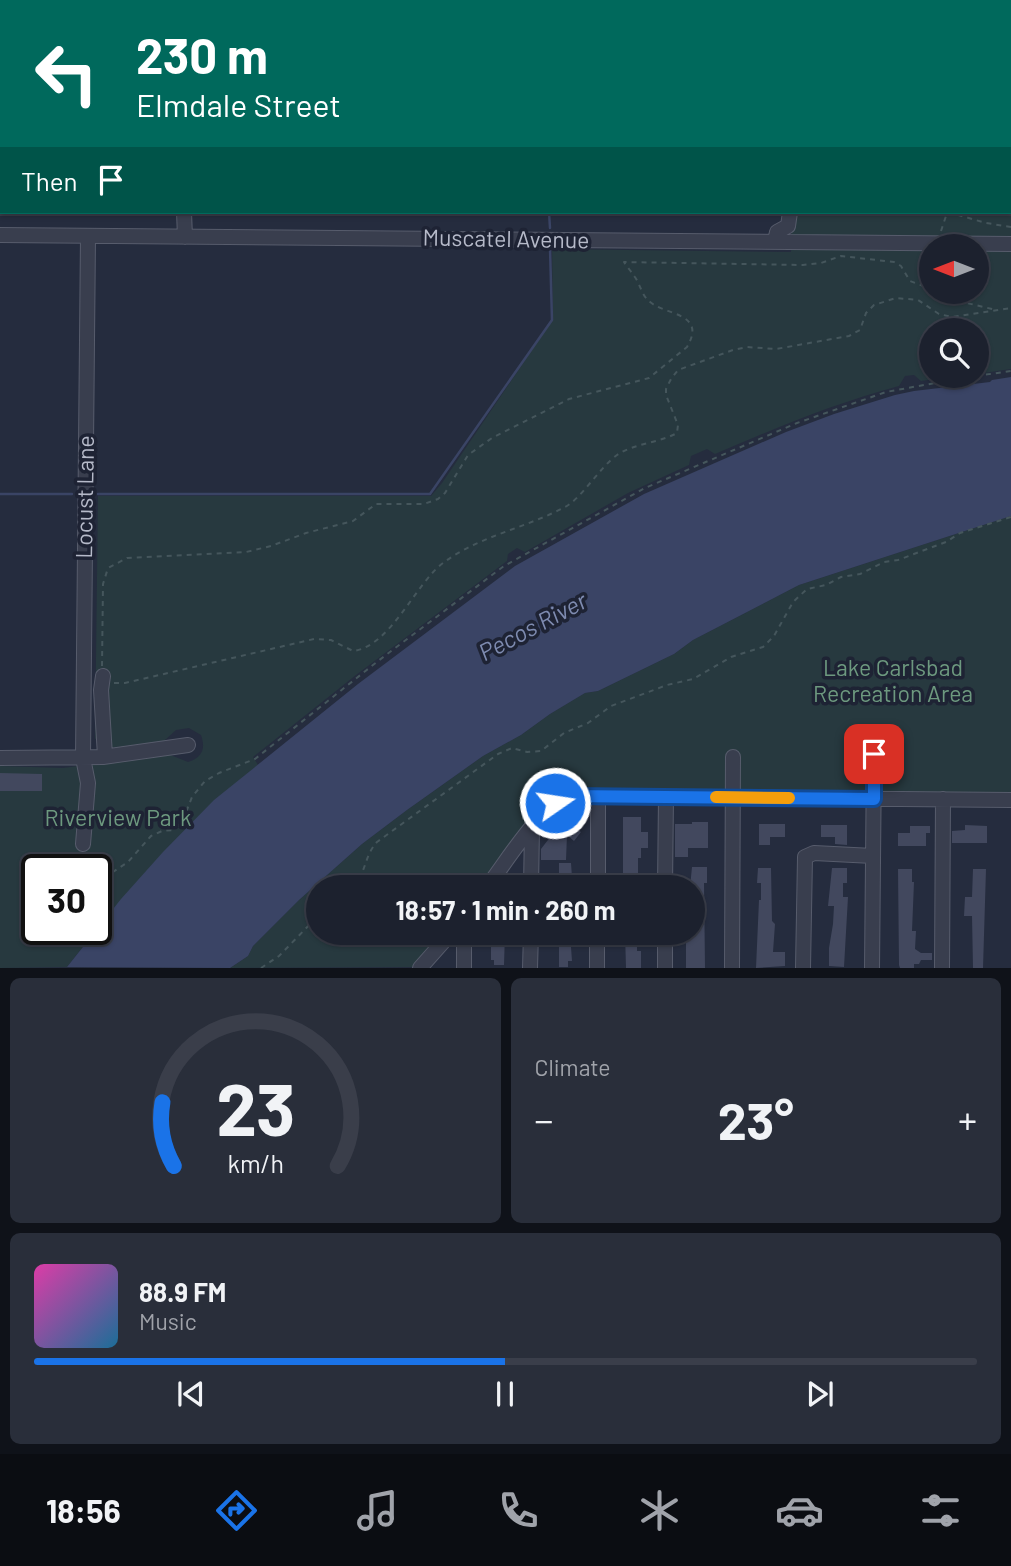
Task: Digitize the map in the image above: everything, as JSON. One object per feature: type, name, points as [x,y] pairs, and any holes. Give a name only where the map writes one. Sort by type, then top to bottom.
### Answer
[{"type":"street","points":[[184,214],[185,237]]},
{"type":"street","points":[[775,242],[777,232],[788,226],[790,214]]},
{"type":"street","name":"Muscatel Avenue","points":[[0,235],[919,244]]},
{"type":"street","name":"Locust Lane","points":[[83,844],[88,783],[83,758],[88,236]]},
{"type":"street","name":"Muscatel Avenue","points":[[989,244],[1011,244]]},
{"type":"street","points":[[103,676],[101,690],[105,756]]},
{"type":"street","points":[[0,758],[83,758],[188,745]]},
{"type":"street","points":[[872,968],[874,754]]},
{"type":"street","points":[[732,968],[733,757]]},
{"type":"street","points":[[496,875],[546,811],[568,796],[1011,800]]},
{"type":"street","points":[[598,796],[598,875]]},
{"type":"street","points":[[665,875],[666,797]]},
{"type":"street","points":[[942,968],[943,799]]},
{"type":"street","points":[[531,875],[532,828]]},
{"type":"street","points":[[803,968],[805,857],[814,853],[873,856]]},
{"type":"street","points":[[420,968],[440,945]]},
{"type":"street","points":[[464,945],[464,968]]},
{"type":"street","points":[[530,968],[531,945]]},
{"type":"street","points":[[597,945],[597,968]]},
{"type":"street","points":[[665,945],[665,968]]},
{"type":"path","points":[[942,234],[947,214]]},
{"type":"path","points":[[955,214],[1011,227]]},
{"type":"path","points":[[919,284],[910,281],[901,266],[894,262],[869,258],[841,256],[821,263],[803,265],[624,262],[647,300],[686,318],[691,329],[687,348],[655,374],[569,399],[492,438],[468,455],[445,493],[431,503],[376,503],[353,521],[246,552],[138,556],[114,563],[104,574],[103,584],[103,676],[114,683],[125,682],[314,639],[331,640],[353,650],[365,647],[403,612],[443,563],[479,544],[563,509],[570,505],[617,455],[677,433],[678,425],[666,395],[668,384],[678,370],[741,348],[776,349],[849,337],[860,330],[866,313],[874,305],[895,298],[918,300],[946,316],[1011,308]]},
{"type":"path","points":[[971,304],[997,310]]},
{"type":"path","points":[[989,374],[1011,371]]},
{"type":"path","points":[[112,873],[128,862],[151,836],[178,826],[192,797],[205,781],[226,769],[255,760],[370,667],[504,566],[645,488],[797,423],[887,392],[919,386]]},
{"type":"path","points":[[362,875],[368,853],[377,842],[498,754],[512,748],[527,752],[541,751],[564,733],[588,723],[611,706],[667,685],[693,679],[737,654],[763,648],[774,636],[793,601],[807,589],[826,585],[841,577],[860,574],[884,562],[898,560],[946,542],[960,533],[1011,517]]},
{"type":"path","points":[[261,968],[279,956],[306,928]]},
{"type":"green space","name":"Riverview Park","points":[[792,214],[1011,214],[1011,369],[989,372],[989,318],[919,318],[919,379],[914,375],[905,376],[899,386],[829,408],[715,454],[707,449],[691,456],[689,465],[628,493],[525,552],[517,548],[508,554],[507,561],[253,757],[258,765],[205,811],[112,911],[112,854],[21,854],[21,945],[85,945],[67,967],[0,968],[0,766],[63,768],[168,754],[188,762],[197,758],[203,749],[201,735],[189,728],[176,730],[164,741],[108,748],[106,737],[95,739],[98,496],[431,496],[553,319],[552,249],[791,252]]},
{"type":"green space","name":"Lake Carlsbad Recreation Area","points":[[1011,516],[1011,800],[568,796],[498,875],[327,875],[407,810],[483,756],[521,735],[550,714],[585,693],[598,691],[674,654],[693,640],[799,585]]},
{"type":"green space","name":"Lake Carlsbad Recreation Area","points":[[306,894],[306,945],[440,945],[420,967],[230,968],[248,956],[253,946]]},
{"type":"water","name":"Pecos River","points":[[1011,377],[1011,516],[799,585],[693,640],[674,654],[598,691],[585,693],[521,735],[483,756],[362,844],[327,875],[306,875],[306,894],[253,946],[248,956],[230,968],[67,967],[84,945],[112,945],[112,910],[163,852],[214,800],[358,684],[515,566],[644,494],[786,432],[895,395],[939,388],[989,388],[992,380]]},
{"type":"building","points":[[0,773],[42,774],[42,791],[0,791]]},
{"type":"building","points":[[623,817],[641,817],[641,832],[648,832],[648,848],[641,848],[638,875],[623,875]]},
{"type":"building","points":[[564,819],[581,832],[574,841],[567,835],[566,860],[541,860],[541,849]]},
{"type":"building","points":[[708,822],[708,848],[688,848],[688,857],[675,857],[675,824]]},
{"type":"building","points":[[759,824],[785,824],[785,837],[770,837],[770,845],[759,845]]},
{"type":"building","points":[[821,825],[847,825],[847,845],[835,844],[835,837],[821,837]]},
{"type":"building","points":[[965,825],[987,826],[987,843],[952,843],[952,831],[965,830]]},
{"type":"building","points":[[910,826],[930,826],[930,833],[926,833],[926,846],[898,846],[898,833],[910,833]]},
{"type":"building","points":[[559,863],[571,863],[572,875],[559,875]]},
{"type":"building","points":[[692,867],[707,867],[707,883],[705,875],[691,875]]},
{"type":"building","points":[[758,868],[771,868],[772,921],[775,924],[773,952],[785,952],[785,966],[756,968],[761,900],[761,883],[757,883]]},
{"type":"building","points":[[832,868],[847,868],[847,883],[843,883],[843,897],[848,897],[844,967],[829,966],[834,906],[828,906]]},
{"type":"building","points":[[898,869],[912,869],[912,931],[916,931],[915,949],[921,953],[932,953],[932,960],[921,960],[919,964],[914,964],[914,968],[900,968],[899,965]]},
{"type":"building","points":[[973,869],[986,869],[983,968],[973,968],[972,916],[964,916],[965,897],[972,897]]},
{"type":"building","points":[[491,945],[505,945],[504,965],[494,965],[494,960],[491,960]]},
{"type":"building","points":[[559,945],[571,945],[572,961],[568,961],[568,967],[559,967]]},
{"type":"building","points":[[625,945],[637,945],[637,951],[641,951],[641,968],[626,968]]},
{"type":"building","points":[[686,945],[705,945],[705,968],[686,968]]},
{"type":"waterway","points":[[549,214],[550,228]]},
{"type":"waterway","points":[[98,494],[430,494],[552,320],[550,248]]},
{"type":"waterway","points":[[0,494],[72,494]]},
{"type":"slow traffic","points":[[716,797],[789,798]]},
{"type":"route","points":[[555,803],[568,796],[874,799],[874,754]]}]
